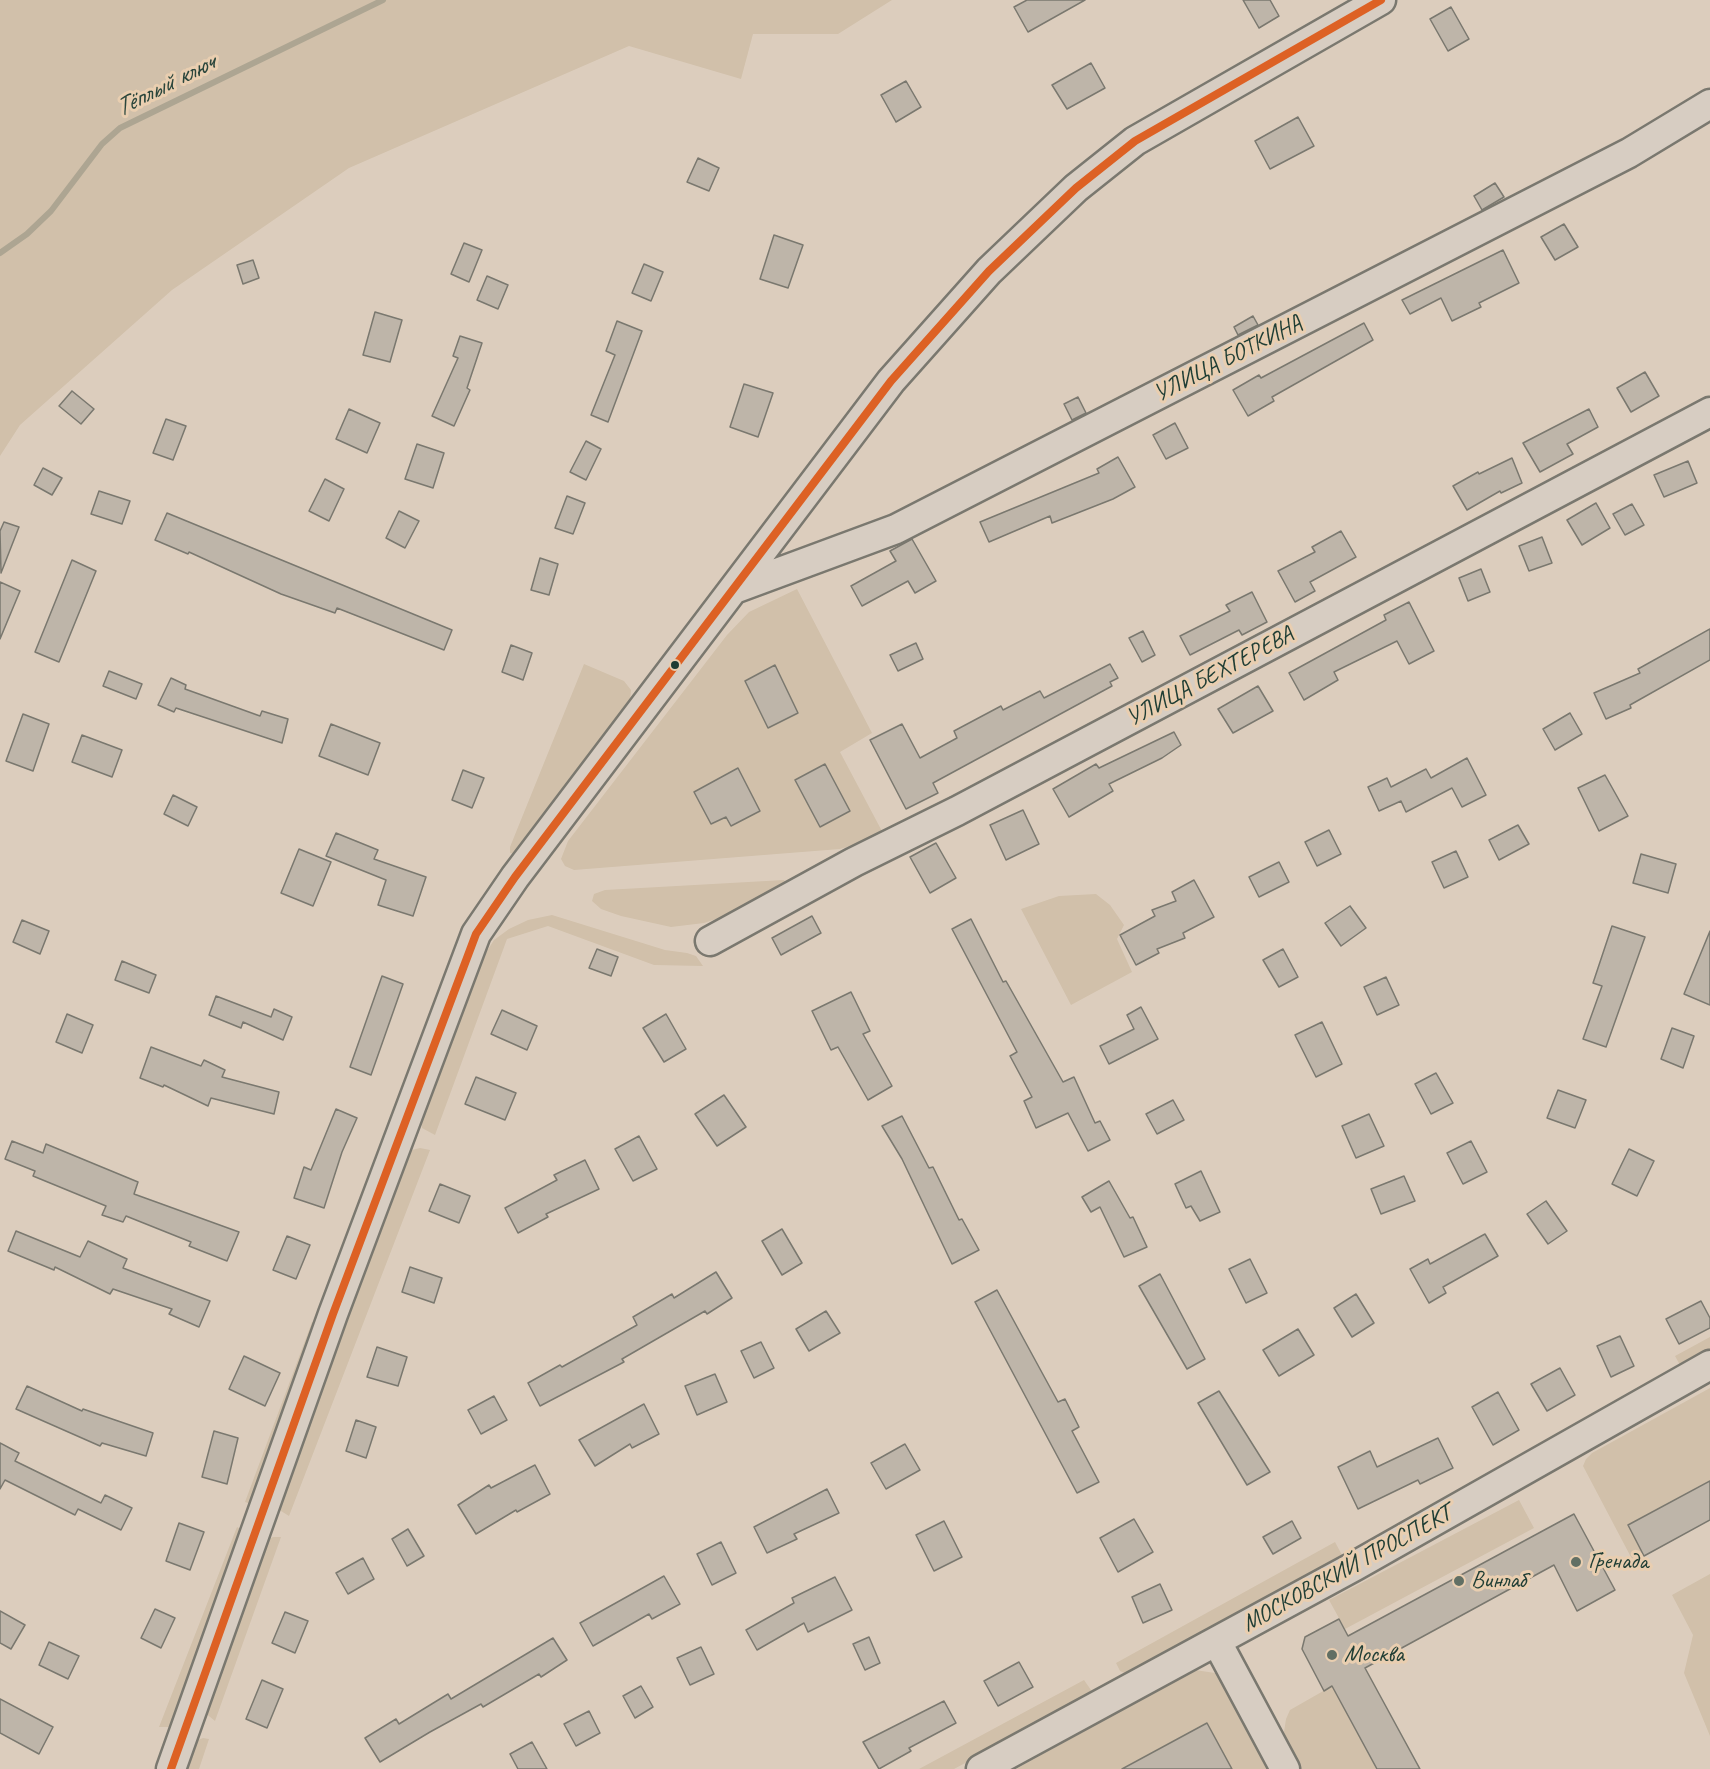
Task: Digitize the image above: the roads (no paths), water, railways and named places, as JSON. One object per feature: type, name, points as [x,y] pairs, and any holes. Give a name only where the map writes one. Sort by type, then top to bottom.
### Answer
[{"type":"street","points":[[171,1769],[333,1314],[476,934],[515,877],[891,381],[989,271],[1076,188],[1135,141],[1381,0]]},
{"type":"street","name":"УЛИЦА БОТКИНА","points":[[734,589],[896,529],[1629,153],[1710,104]]},
{"type":"street","name":"УЛИЦА БЕХТЕРЕВА","points":[[710,941],[854,862],[957,811],[1710,412]]},
{"type":"street","name":"МОСКОВСКИЙ ПРОСПЕКТ","points":[[981,1769],[1216,1642],[1710,1365]]},
{"type":"street","points":[[1216,1642],[1285,1769]]},
{"type":"waterway","name":"Тёплый ключ","points":[[0,253],[27,234],[51,211],[102,144],[120,128],[383,0]]},
{"type":"place","name":"Гренада","points":[[1576,1562]]},
{"type":"place","name":"Винлаб","points":[[1459,1581]]},
{"type":"place","name":"Москва","points":[[1332,1655]]}]
